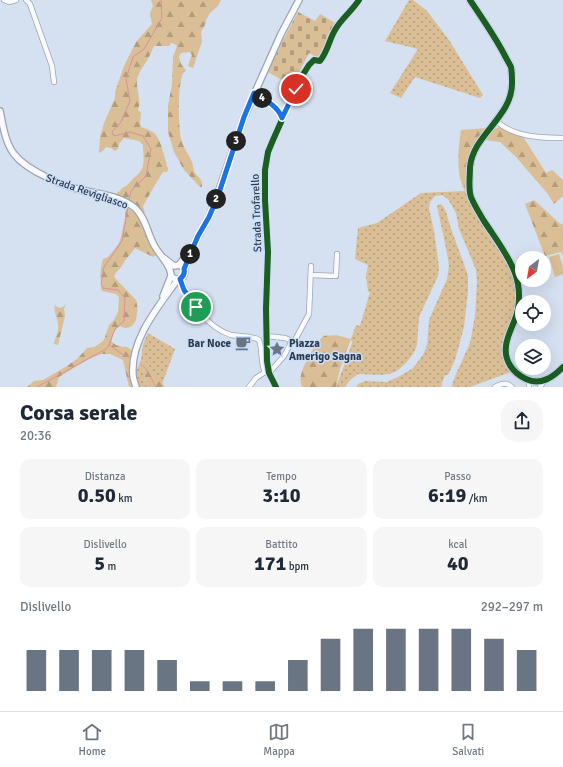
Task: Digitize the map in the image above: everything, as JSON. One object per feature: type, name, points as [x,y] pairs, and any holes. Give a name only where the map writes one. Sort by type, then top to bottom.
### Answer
[{"type":"street","points":[[4,0],[9,2],[16,0]]},
{"type":"street","points":[[26,0],[30,4],[52,66],[54,82]]},
{"type":"street","points":[[136,387],[133,375],[137,346],[176,269],[209,217],[218,196],[244,117],[281,34],[299,0]]},
{"type":"street","name":"Strada Trofarello","points":[[266,336],[268,252],[265,170],[268,152],[297,84],[309,65],[314,60],[320,61],[325,55],[335,30],[359,0]]},
{"type":"street","points":[[470,0],[499,45],[511,68],[512,84],[510,97],[503,112],[482,138],[475,150],[470,164],[469,181],[471,197],[516,274],[519,297],[518,308],[515,322],[506,345],[507,359],[512,370],[529,384],[544,381],[556,374],[563,367]]},
{"type":"street","points":[[254,93],[273,105],[281,114],[282,118]]},
{"type":"street","name":"Strada Revigliasco","points":[[0,111],[6,139],[14,154],[25,164],[44,176],[66,186],[84,191],[105,194],[134,207],[141,215],[153,243],[161,255],[176,269],[176,279],[179,279]]},
{"type":"street","points":[[496,121],[514,133],[563,138]]},
{"type":"street","points":[[311,275],[336,276],[337,254]]},
{"type":"street","points":[[250,387],[256,378],[267,373],[284,356],[292,341],[295,340],[309,314],[311,266]]},
{"type":"street","points":[[160,303],[184,275],[185,271],[176,269]]},
{"type":"street","points":[[179,279],[184,290],[196,307],[214,326],[225,333],[258,340],[261,347],[263,368],[276,387]]},
{"type":"street","points":[[267,373],[266,336],[285,338],[292,341]]},
{"type":"street","points":[[540,387],[544,381]]},
{"type":"street","points":[[495,387],[499,384],[504,384],[512,387]]},
{"type":"green space","points":[[151,0],[221,0],[218,6],[210,13],[201,32],[202,41],[193,68],[188,66],[192,55],[190,52],[181,53],[179,57],[181,64],[186,70],[180,84],[179,95],[179,117],[182,142],[192,163],[195,174],[201,179],[202,187],[200,187],[184,170],[174,152],[168,132],[168,106],[172,84],[173,57],[177,46],[171,43],[169,46],[154,46],[138,76],[138,110],[141,113],[141,127],[151,131],[158,138],[168,169],[167,172],[163,172],[143,206],[145,214],[132,203],[115,194],[127,185],[143,167],[143,145],[139,141],[124,138],[119,144],[118,149],[115,151],[106,147],[99,153],[100,137],[104,123],[115,98],[115,92],[124,66],[136,42],[152,24],[150,13],[153,6]]},
{"type":"green space","points":[[409,0],[413,0],[427,11],[449,40],[483,95],[480,98],[415,77],[401,98],[390,93],[418,49],[385,41]]},
{"type":"green space","points":[[298,12],[315,21],[320,14],[335,23],[327,48],[320,59],[309,53],[295,80],[282,80],[268,72]]},
{"type":"green space","points":[[500,127],[514,135],[524,138],[546,173],[552,170],[563,180],[563,196],[554,204],[547,193],[516,157],[500,142],[485,140],[494,129]]},
{"type":"green space","points":[[487,128],[477,139],[470,152],[466,171],[465,191],[460,178],[459,170],[459,145],[461,130]]},
{"type":"green space","points":[[465,191],[479,218],[508,266],[514,278],[515,284],[515,311],[505,338],[503,351],[506,364],[511,372],[470,387],[453,387],[452,385],[470,343],[475,316],[477,282],[476,270],[459,229],[456,213],[448,199],[442,195],[435,196],[430,202],[429,208],[439,267],[438,276],[419,317],[417,345],[413,354],[397,371],[380,375],[358,374],[350,380],[345,387],[336,387],[352,343],[351,339],[356,325],[360,326],[370,292],[368,291],[366,276],[368,265],[355,259],[358,228],[377,223],[421,193]]},
{"type":"green space","points":[[534,200],[563,225],[563,256],[561,252],[551,254],[551,251],[543,251],[525,204]]},
{"type":"green space","points":[[440,204],[446,212],[468,276],[464,327],[455,360],[448,375],[445,375],[441,387],[356,387],[358,384],[365,381],[387,382],[400,376],[413,368],[423,355],[427,345],[429,320],[447,279],[449,266],[437,206]]},
{"type":"green space","points":[[126,207],[139,216],[156,255],[153,257],[135,248],[116,272],[114,277],[136,300],[137,305],[137,317],[132,326],[127,328],[120,326],[118,327],[112,337],[112,342],[116,345],[127,347],[132,351],[130,378],[132,387],[129,387],[123,360],[110,354],[101,354],[87,360],[59,377],[56,387],[27,387],[34,381],[43,380],[67,366],[78,358],[87,348],[95,347],[104,340],[109,325],[114,320],[118,312],[119,297],[116,294],[102,291],[101,268],[103,259],[108,257],[118,245],[125,218]]},
{"type":"green space","points":[[559,254],[563,267],[563,274],[555,277],[551,264],[551,256]]},
{"type":"green space","points":[[66,304],[64,309],[65,316],[58,345],[54,344],[58,328],[55,305],[59,308]]},
{"type":"green space","points":[[148,333],[175,349],[162,384],[145,361],[141,360],[143,344]]},
{"type":"green space","points":[[336,335],[351,339],[340,369],[336,387],[302,387],[300,379],[302,371],[315,346],[324,336]]},
{"type":"green space","points":[[141,360],[145,361],[165,387],[147,387],[144,373],[139,365]]},
{"type":"green space","points":[[139,365],[144,373],[147,387],[139,387],[136,372]]},
{"type":"waterway","points":[[129,202],[131,191],[146,176],[151,149],[143,136],[130,132],[114,136],[112,132],[121,122],[130,101],[126,79],[133,57],[144,49],[162,18],[161,0]]},
{"type":"waterway","points":[[37,387],[106,349],[115,329],[124,321],[125,298],[118,290],[103,288],[101,284],[104,267],[122,241],[128,207]]},
{"type":"waterway","points":[[109,345],[129,357]]},
{"type":"waterway","points":[[140,363],[146,369],[156,387]]},
{"type":"cycle path","points":[[276,387],[269,373],[267,361],[266,309],[268,252],[265,170],[268,152],[297,84],[309,65],[314,60],[320,61],[337,26],[359,0]]},
{"type":"cycle path","points":[[470,0],[496,40],[512,71],[511,94],[500,116],[478,145],[473,155],[470,167],[469,182],[471,197],[484,221],[509,259],[517,282],[519,295],[518,309],[507,341],[506,357],[513,370],[531,381],[542,381],[551,377],[563,367]]},
{"type":"place","name":"Bar Noce","points":[[243,343]]},
{"type":"place","name":"Piazza Amerigo Sagna","points":[[277,349]]},
{"type":"route","points":[[196,307],[184,290],[180,279],[184,275],[184,269],[198,236],[209,217],[218,196],[244,117],[254,93],[273,105],[281,114],[282,118],[296,89]]}]
